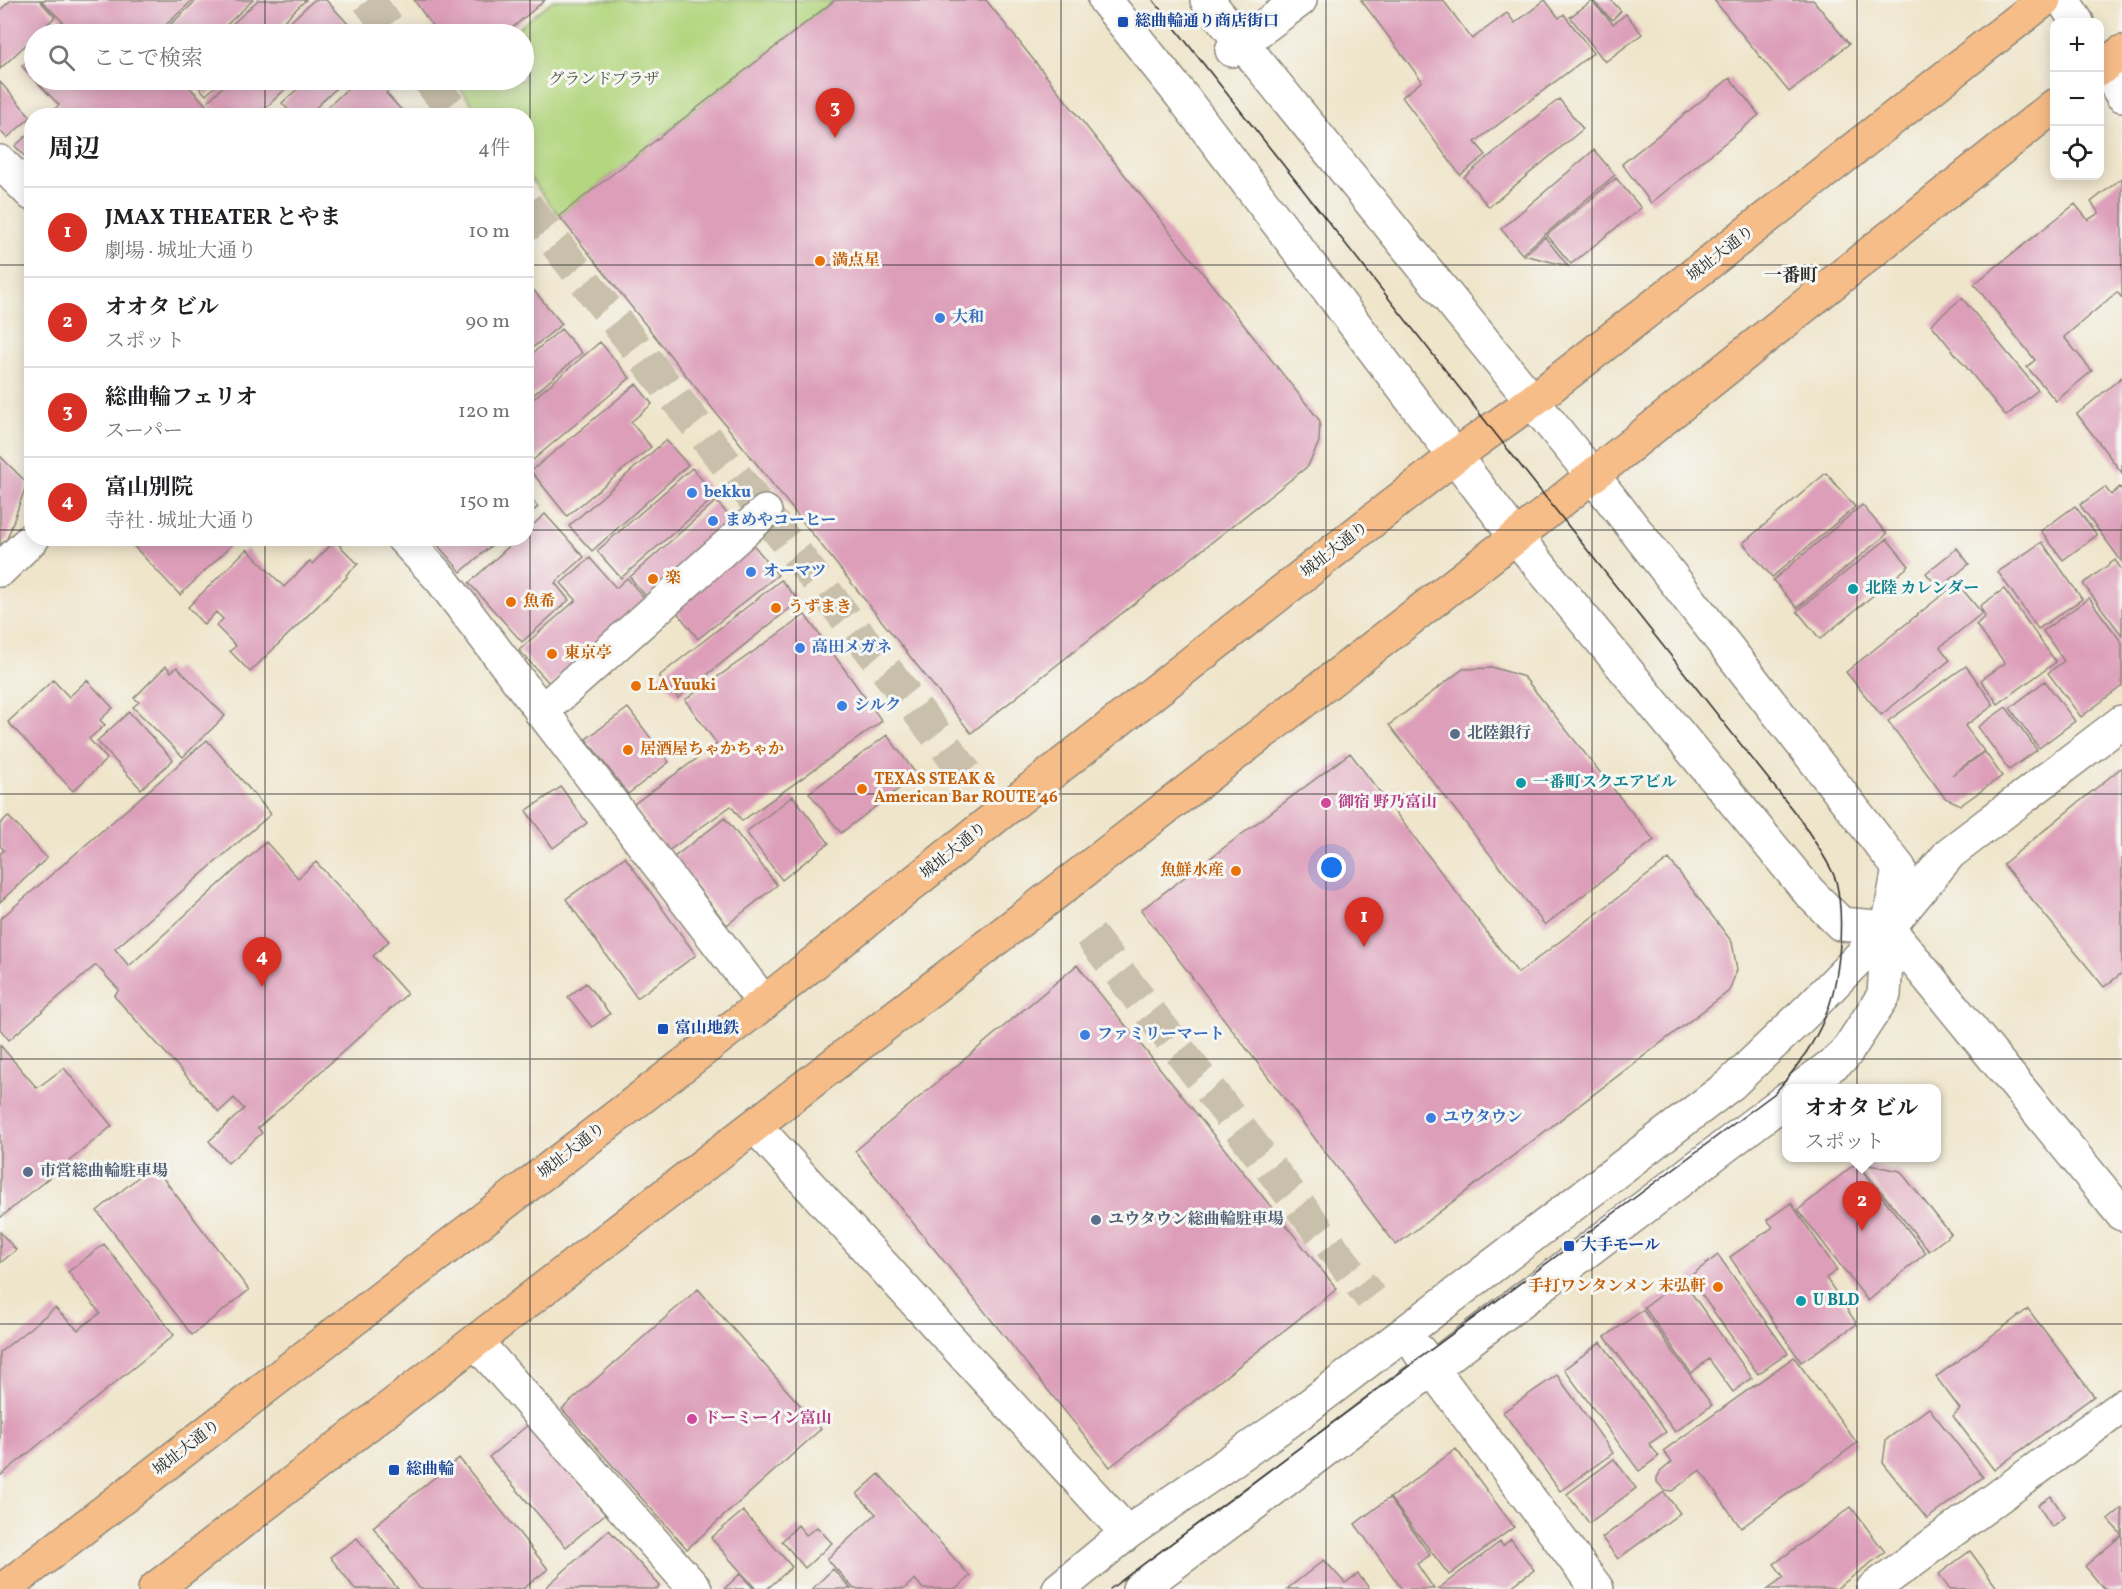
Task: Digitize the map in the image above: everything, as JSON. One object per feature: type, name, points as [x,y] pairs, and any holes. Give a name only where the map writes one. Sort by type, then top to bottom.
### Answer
[{"type":"highway","name":"城址大通り","points":[[4,1589],[764,1003],[998,815],[1455,456],[1531,402],[2044,0]]},
{"type":"highway","points":[[155,1589],[1516,537],[2050,110]]},
{"type":"street","points":[[1105,0],[1181,96],[1516,537],[1809,892],[1841,924],[1888,928],[2122,1214]]},
{"type":"street","points":[[1207,0],[1237,46],[1593,476],[1899,868],[1888,928],[1884,995],[1844,1056],[1808,1084]]},
{"type":"street","points":[[1237,46],[1300,0]]},
{"type":"street","points":[[2063,0],[2074,18]]},
{"type":"street","points":[[2106,61],[2122,95]]},
{"type":"street","points":[[0,162],[24,187]]},
{"type":"street","points":[[541,712],[765,512]]},
{"type":"street","points":[[0,570],[25,546]]},
{"type":"street","points":[[411,546],[441,579],[764,1003]]},
{"type":"street","points":[[1059,1589],[1127,1533],[1289,1421],[1731,1084],[1888,928],[1950,853],[2122,722]]},
{"type":"street","points":[[1139,1589],[1782,1103]]},
{"type":"street","points":[[755,1126],[1127,1533]]},
{"type":"street","points":[[1405,1333],[1597,1589]]},
{"type":"street","points":[[476,1342],[693,1588]]},
{"type":"street","points":[[1873,1589],[2122,1406]]},
{"type":"green space","name":"グランドプラザ","points":[[553,0],[835,0],[559,216],[534,183],[534,108],[475,108],[461,90],[534,90],[534,24],[523,24]]},
{"type":"building","points":[[11,0],[39,0],[55,17],[48,24],[24,24],[24,46],[0,69],[0,10]]},
{"type":"building","points":[[41,0],[193,0],[167,24],[65,24]]},
{"type":"building","points":[[197,0],[253,0],[228,24],[171,24]]},
{"type":"building","points":[[258,0],[306,0],[281,24],[233,24]]},
{"type":"building","points":[[314,0],[326,0],[348,24],[288,24]]},
{"type":"building","points":[[414,0],[545,0],[517,24],[431,24]]},
{"type":"building","name":"大和","points":[[835,0],[986,0],[1320,421],[1319,442],[1308,466],[971,733],[559,216]]},
{"type":"building","points":[[1361,0],[1443,0],[1472,39],[1507,13],[1515,23],[1545,0],[1559,18],[1564,14],[1593,53],[1475,142],[1486,155],[1460,175],[1402,97],[1422,81]]},
{"type":"building","points":[[1594,0],[1611,0],[1621,11],[1612,20]]},
{"type":"building","points":[[1714,0],[1813,0],[1849,44],[1789,92]]},
{"type":"building","points":[[1592,1],[1613,24],[1626,14],[1642,34],[1605,62],[1570,17]]},
{"type":"building","points":[[1730,78],[1759,115],[1651,203],[1622,164]]},
{"type":"building","points":[[0,82],[24,109],[24,123],[7,138],[0,131]]},
{"type":"building","points":[[45,90],[192,90],[209,108],[56,108],[59,105]]},
{"type":"building","points":[[201,90],[211,90],[206,95]]},
{"type":"building","points":[[220,90],[284,90],[265,108],[214,108],[208,101]]},
{"type":"building","points":[[296,90],[334,90],[315,108],[287,108],[282,103]]},
{"type":"building","points":[[346,90],[389,90],[386,93],[400,108],[327,108]]},
{"type":"building","points":[[1559,99],[1583,129],[1489,207],[1464,177]]},
{"type":"building","points":[[24,138],[24,155],[15,146]]},
{"type":"building","points":[[1594,150],[1615,175],[1522,254],[1501,229]]},
{"type":"building","points":[[1616,178],[1641,208],[1571,264],[1547,235]]},
{"type":"building","points":[[2122,178],[2122,298],[2117,292],[2064,337],[2092,371],[2056,401],[2027,367],[2035,360],[1974,284],[2075,204],[2088,220],[2099,213],[2091,202]]},
{"type":"building","points":[[1545,237],[1568,266],[1524,255]]},
{"type":"building","points":[[534,291],[562,324],[534,347]]},
{"type":"building","points":[[1962,298],[2038,390],[2006,416],[1931,324]]},
{"type":"building","points":[[561,329],[582,353],[534,394],[534,352]]},
{"type":"building","points":[[600,342],[630,378],[534,459],[534,398]]},
{"type":"building","points":[[2122,377],[2122,473],[2077,414]]},
{"type":"building","points":[[636,384],[652,404],[631,422],[651,447],[567,516],[534,475],[534,469]]},
{"type":"building","points":[[666,440],[688,465],[592,551],[569,526]]},
{"type":"building","points":[[0,456],[24,480],[24,491],[7,539],[0,545]]},
{"type":"building","points":[[692,468],[716,496],[621,578],[597,551]]},
{"type":"building","points":[[1826,473],[1855,507],[1772,577],[1743,543]]},
{"type":"building","points":[[2105,487],[2111,495],[2120,487],[2122,490],[2122,562],[2080,505]]},
{"type":"building","points":[[716,501],[734,521],[647,598],[630,577]]},
{"type":"building","points":[[1862,505],[1887,534],[1797,608],[1773,580]]},
{"type":"building","points":[[2075,506],[2097,535],[2063,560],[2041,531]]},
{"type":"building","points":[[545,514],[584,557],[555,583],[569,600],[522,642],[469,583],[509,546],[534,546],[534,524]]},
{"type":"building","name":"北陸 カレンダー","points":[[1887,539],[1909,566],[1820,639],[1797,611]]},
{"type":"building","points":[[2042,542],[2082,599],[2038,629],[1998,572]]},
{"type":"building","points":[[752,543],[778,575],[698,639],[672,606]]},
{"type":"building","points":[[134,546],[231,546],[180,595]]},
{"type":"building","points":[[330,546],[340,546],[358,564],[250,672],[230,651],[236,646],[216,626],[223,619],[216,612],[204,625],[188,607],[247,549],[284,587],[310,561],[312,564]]},
{"type":"building","points":[[438,546],[491,546],[461,572]]},
{"type":"building","points":[[1957,548],[1969,564],[1939,589],[1926,573]]},
{"type":"building","points":[[590,558],[616,588],[627,578],[647,601],[551,685],[519,650],[576,600],[561,583]]},
{"type":"building","points":[[2115,560],[2122,570],[2122,635],[2083,584]]},
{"type":"building","points":[[781,580],[799,601],[678,698],[659,676]]},
{"type":"building","points":[[1957,583],[1982,613],[1940,647],[1950,660],[1881,715],[1846,672]]},
{"type":"building","points":[[2004,589],[2056,662],[1998,704],[1981,680],[2005,663],[1976,625],[1985,616],[1980,606]]},
{"type":"building","points":[[2089,598],[2122,643],[2122,686],[2081,717],[2048,673],[2064,661],[2043,631]]},
{"type":"building","points":[[805,615],[882,721],[742,821],[731,806],[668,851],[634,804],[717,744],[685,700]]},
{"type":"building","points":[[166,666],[171,672],[177,667],[225,716],[183,757],[133,707],[139,702],[134,698]]},
{"type":"building","points":[[1966,666],[1994,705],[1965,726],[1984,751],[1952,775],[1985,752],[2002,776],[1961,805],[1945,798],[1888,721]]},
{"type":"building","name":"一番町スクエアビル","points":[[1495,668],[1524,677],[1654,840],[1545,925],[1389,725],[1463,669]]},
{"type":"building","points":[[53,680],[69,697],[87,680],[113,708],[100,720],[105,725],[89,739],[107,759],[73,791],[8,722]]},
{"type":"building","points":[[2045,681],[2075,721],[2039,748],[2010,708]]},
{"type":"building","points":[[2006,707],[2037,750],[2009,770],[1978,727]]},
{"type":"building","name":"居酒屋ちゃかちゃか","points":[[628,708],[669,762],[628,794],[586,739]]},
{"type":"building","points":[[129,712],[173,760],[141,789],[97,741]]},
{"type":"building","points":[[887,735],[917,775],[841,833],[809,793]]},
{"type":"building","points":[[207,740],[271,814],[115,949],[129,966],[266,842],[298,878],[316,862],[389,941],[373,956],[407,994],[258,1128],[262,1133],[228,1163],[209,1141],[244,1109],[234,1098],[219,1112],[114,996],[119,990],[96,965],[9,1040],[0,1029],[0,919]]},
{"type":"building","name":"ユウタウン","points":[[1350,753],[1518,973],[1669,859],[1732,942],[1737,970],[1729,991],[1396,1245],[1141,910]]},
{"type":"building","points":[[2122,767],[2122,973],[2104,987],[2003,864]]},
{"type":"building","points":[[561,787],[587,823],[553,848],[526,811]]},
{"type":"building","points":[[793,796],[829,843],[782,880],[746,832]]},
{"type":"building","points":[[8,816],[47,858],[0,902],[0,854],[4,850],[0,846],[0,824]]},
{"type":"building","points":[[725,818],[777,885],[727,925],[674,857]]},
{"type":"building","points":[[625,857],[696,955],[637,998],[566,899]]},
{"type":"building","name":"ユウタウン総曲輪駐車場","points":[[1077,965],[1337,1289],[1110,1467],[855,1151]]},
{"type":"building","points":[[586,983],[610,1014],[592,1027],[568,997]]},
{"type":"building","name":"市営総曲輪駐車場","points":[[0,1045],[37,1088],[64,1068],[112,1126],[0,1218]]},
{"type":"building","points":[[1856,1163],[1926,1253],[1868,1301],[1798,1210]]},
{"type":"building","points":[[1858,1163],[1900,1171],[1951,1234],[1929,1251]]},
{"type":"building","points":[[153,1165],[249,1290],[192,1335],[97,1211]]},
{"type":"building","name":"U BLD","points":[[1791,1203],[1837,1270],[1826,1278],[1857,1324],[1801,1362],[1730,1257],[1773,1227],[1767,1220]]},
{"type":"building","points":[[0,1232],[16,1250],[0,1263]]},
{"type":"building","points":[[104,1244],[174,1335],[0,1476],[0,1352],[55,1308],[78,1330],[100,1313],[68,1272]]},
{"type":"building","points":[[1718,1255],[1788,1353],[1758,1374],[1689,1277]]},
{"type":"building","points":[[1682,1280],[1752,1378],[1733,1392],[1709,1359],[1691,1373],[1644,1307]]},
{"type":"building","name":"ドーミーイン富山","points":[[698,1289],[821,1429],[687,1549],[562,1409]]},
{"type":"building","points":[[2028,1309],[2094,1396],[1994,1470],[1953,1416],[1960,1409],[1936,1377]]},
{"type":"building","points":[[1643,1310],[1712,1405],[1675,1432],[1605,1337]]},
{"type":"building","points":[[1601,1342],[1666,1432],[1649,1444],[1659,1456],[1639,1471],[1564,1369]]},
{"type":"building","points":[[1794,1357],[1857,1443],[1741,1528],[1700,1470],[1672,1491],[1664,1490],[1657,1482],[1657,1478],[1660,1472],[1672,1462],[1663,1451]]},
{"type":"building","points":[[1557,1375],[1613,1453],[1560,1491],[1503,1412]]},
{"type":"building","points":[[1929,1408],[1983,1477],[1927,1519],[1883,1463],[1886,1440]]},
{"type":"building","points":[[528,1425],[605,1514],[566,1547],[489,1457]]},
{"type":"building","points":[[1456,1449],[1514,1527],[1449,1575],[1390,1498]]},
{"type":"building","points":[[459,1458],[548,1569],[523,1589],[420,1589],[373,1527]]},
{"type":"building","points":[[1614,1459],[1636,1488],[1589,1523],[1567,1494]]},
{"type":"building","points":[[879,1474],[970,1576],[956,1589],[923,1589],[915,1579],[904,1589],[854,1589],[827,1559],[876,1514],[857,1494]]},
{"type":"building","points":[[1664,1492],[1680,1513],[1618,1559],[1602,1538]]},
{"type":"building","points":[[2051,1496],[2065,1517],[2052,1527],[2038,1505]]},
{"type":"building","points":[[1389,1498],[1430,1555],[1417,1564],[1434,1589],[1402,1589],[1355,1524]]},
{"type":"building","points":[[1851,1507],[1885,1552],[1836,1589],[1767,1589],[1784,1577],[1774,1564]]},
{"type":"building","points":[[2122,1508],[2122,1535],[2108,1520]]},
{"type":"building","points":[[743,1511],[792,1567],[767,1589],[756,1589],[711,1538]]},
{"type":"building","points":[[798,1525],[806,1535],[817,1527],[832,1543],[805,1568],[782,1541]]},
{"type":"building","points":[[609,1530],[660,1586],[657,1589],[544,1589]]},
{"type":"building","points":[[2122,1535],[2122,1589],[2104,1589],[2085,1566]]},
{"type":"building","points":[[357,1538],[398,1589],[355,1589],[330,1557]]},
{"type":"building","points":[[1511,1539],[1534,1570],[1508,1589],[1438,1589],[1500,1542],[1503,1546]]},
{"type":"building","points":[[1970,1551],[1998,1589],[1950,1589],[1939,1574]]},
{"type":"building","points":[[1324,1560],[1345,1583],[1358,1574],[1370,1589],[1287,1589]]},
{"type":"building","points":[[833,1569],[851,1589],[812,1589]]},
{"type":"building","points":[[740,1574],[754,1589],[724,1589]]},
{"type":"tunnel","points":[[368,0],[386,24]]},
{"type":"tunnel","points":[[437,90],[451,108]]},
{"type":"tunnel","points":[[534,215],[969,777]]},
{"type":"tunnel","points":[[1090,935],[1371,1298]]},
{"type":"tram line","points":[[1153,0],[1799,818],[1830,867],[1836,881],[1840,913],[1840,950],[1834,986],[1825,1017],[1815,1037],[1782,1084]]},
{"type":"tram line","points":[[1110,1589],[1775,1093],[1782,1085]]},
{"type":"place","name":"総曲輪通り商店街口","points":[[1123,22]]},
{"type":"place","name":"総曲輪フェリオ","points":[[835,138]]},
{"type":"place","name":"満点星","points":[[820,261]]},
{"type":"place","name":"大和","points":[[940,318]]},
{"type":"place","name":"bekku","points":[[692,493]]},
{"type":"place","name":"まめやコーヒー","points":[[713,521]]},
{"type":"place","name":"オーマツ","points":[[751,572]]},
{"type":"place","name":"楽","points":[[653,579]]},
{"type":"place","name":"北陸 カレンダー","points":[[1853,589]]},
{"type":"place","name":"魚希","points":[[511,602]]},
{"type":"place","name":"うずまき","points":[[776,608]]},
{"type":"place","name":"高田メガネ","points":[[800,648]]},
{"type":"place","name":"東京亭","points":[[552,654]]},
{"type":"place","name":"LA Yuuki","points":[[636,686]]},
{"type":"place","name":"シルク","points":[[842,706]]},
{"type":"place","name":"北陸銀行","points":[[1455,734]]},
{"type":"place","name":"居酒屋ちゃかちゃか","points":[[628,750]]},
{"type":"place","name":"一番町スクエアビル","points":[[1521,783]]},
{"type":"place","name":"TEXAS STEAK & American Bar ROUTE 46","points":[[862,789]]},
{"type":"place","name":"御宿 野乃富山","points":[[1326,803]]},
{"type":"place","name":"魚鮮水産","points":[[1236,871]]},
{"type":"place","name":"JMAX THEATER とやま","points":[[1364,947]]},
{"type":"place","name":"富山別院","points":[[262,987]]},
{"type":"place","name":"富山地鉄","points":[[663,1029]]},
{"type":"place","name":"ファミリーマート","points":[[1085,1035]]},
{"type":"place","name":"ユウタウン","points":[[1431,1118]]},
{"type":"place","name":"市営総曲輪駐車場","points":[[28,1172]]},
{"type":"place","name":"ユウタウン総曲輪駐車場","points":[[1096,1220]]},
{"type":"place","name":"オオタ ビル","points":[[1862,1231]]},
{"type":"place","name":"大手モール","points":[[1569,1246]]},
{"type":"place","name":"手打ワンタンメン 末弘軒","points":[[1718,1287]]},
{"type":"place","name":"U BLD","points":[[1801,1301]]},
{"type":"place","name":"ドーミーイン富山","points":[[692,1419]]},
{"type":"place","name":"総曲輪","points":[[394,1470]]},
{"type":"district","name":"一番町","points":[[1791,276]]}]
